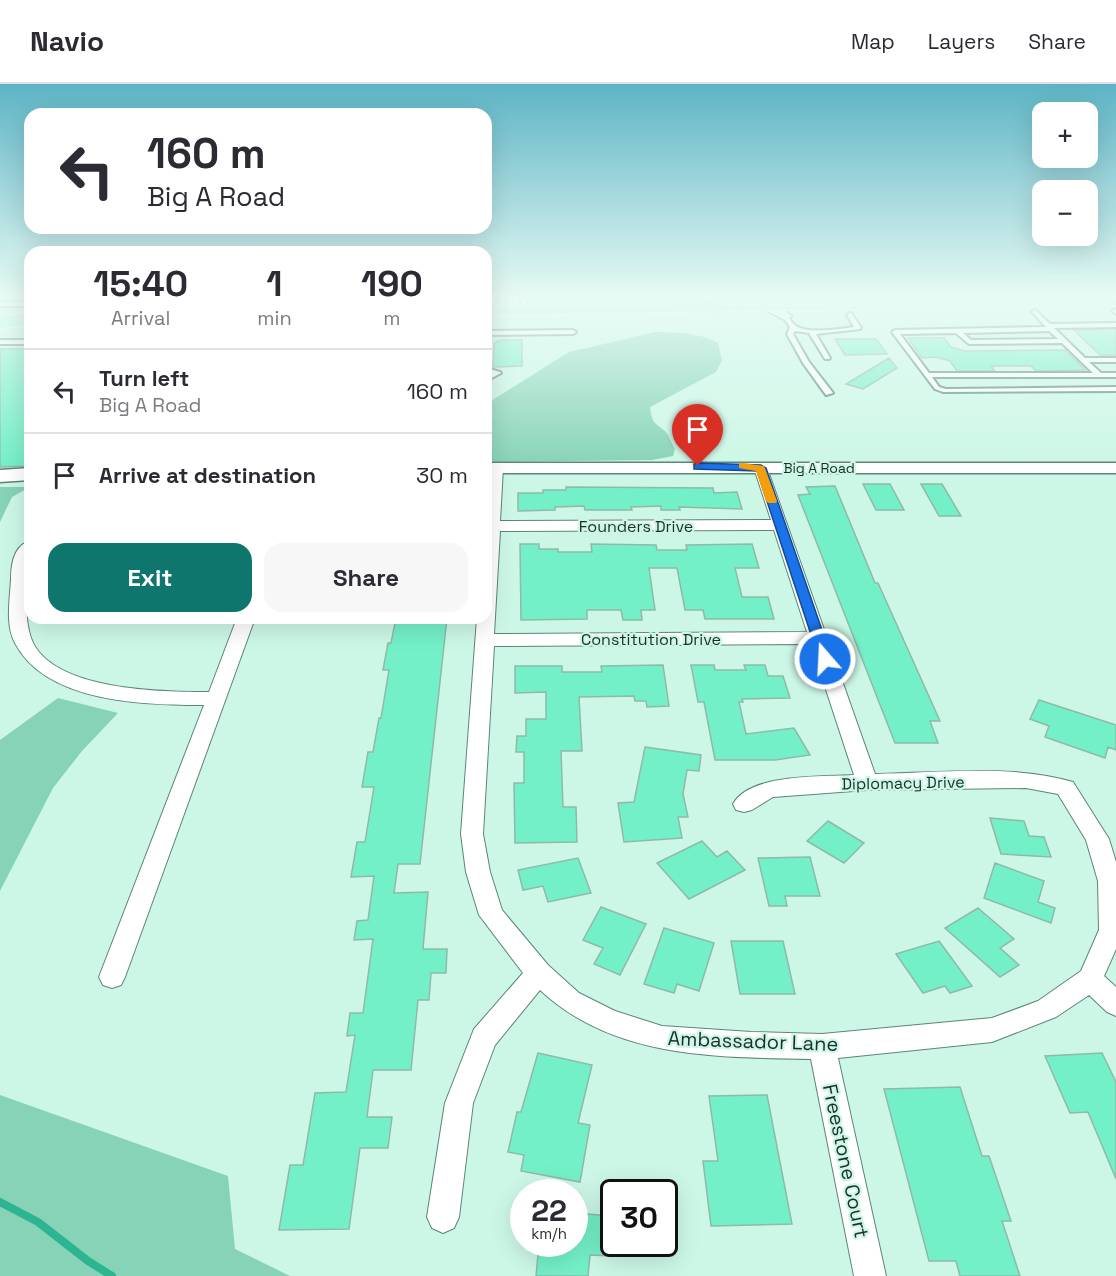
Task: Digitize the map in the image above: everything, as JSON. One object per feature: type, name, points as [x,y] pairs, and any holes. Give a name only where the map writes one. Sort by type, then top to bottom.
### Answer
[{"type":"street","name":"Big A Road","points":[[492,468],[743,466],[761,468],[1116,468]]},
{"type":"street","points":[[761,468],[867,782]]},
{"type":"street","points":[[0,476],[24,474]]},
{"type":"street","name":"Founders Drive","points":[[492,526],[780,525]]},
{"type":"street","points":[[24,552],[18,613],[24,645],[44,666],[87,686],[118,693],[167,699],[216,698]]},
{"type":"street","points":[[112,977],[244,624]]},
{"type":"street","name":"Ambassador Lane","points":[[485,624],[472,834],[478,872],[491,915],[539,973],[570,1002],[608,1021],[662,1038],[751,1045],[822,1047],[992,1030],[1047,1009],[1090,979]]},
{"type":"street","name":"Constitution Drive","points":[[484,640],[818,638]]},
{"type":"street","name":"Diplomacy Drive","points":[[744,804],[769,789],[867,782],[1026,780],[1065,788],[1098,839],[1110,881],[1112,930],[1090,979]]},
{"type":"street","points":[[443,1217],[459,1103],[484,1038],[539,973]]},
{"type":"street","points":[[1090,979],[1116,1004]]},
{"type":"street","name":"Freestone Court","points":[[822,1047],[870,1276]]},
{"type":"lane","points":[[801,355],[829,393]]},
{"type":"lane","points":[[912,355],[936,388],[945,391],[1116,389]]},
{"type":"lane","points":[[1078,355],[1099,375]]},
{"type":"lane","points":[[1084,360],[1116,360]]},
{"type":"lane","points":[[927,375],[1116,375]]},
{"type":"lane","points":[[1030,375],[1042,390]]},
{"type":"green space","points":[[565,355],[721,355],[722,360],[716,372],[650,407],[654,422],[666,433],[675,449],[673,456],[652,460],[492,462],[492,400]]},
{"type":"green space","points":[[0,487],[24,487],[24,490],[12,497],[0,522]]},
{"type":"green space","points":[[58,698],[118,713],[82,751],[53,788],[0,891],[0,740]]},
{"type":"green space","points":[[0,1095],[228,1176],[235,1249],[290,1276],[0,1276]]},
{"type":"building","points":[[0,355],[24,355],[24,466],[0,467]]},
{"type":"building","points":[[494,355],[522,355],[522,366],[493,367]]},
{"type":"building","points":[[920,355],[1070,355],[1085,370],[1036,371],[1031,366],[991,366],[995,371],[957,371],[950,361],[936,357],[922,358]]},
{"type":"building","points":[[889,358],[897,368],[863,389],[846,384]]},
{"type":"building","points":[[863,484],[890,484],[904,510],[876,510]]},
{"type":"building","points":[[921,484],[942,484],[961,516],[939,516]]},
{"type":"building","points":[[835,486],[875,583],[878,583],[940,721],[930,721],[938,743],[895,743],[798,495],[810,494],[806,487]]},
{"type":"building","points":[[566,487],[713,488],[714,493],[737,492],[742,509],[679,507],[680,510],[661,510],[661,506],[631,507],[632,510],[585,510],[584,506],[518,511],[518,493],[543,493],[543,490],[566,490]]},
{"type":"building","points":[[520,544],[539,544],[539,549],[558,549],[558,552],[592,552],[591,544],[656,545],[657,550],[687,550],[686,545],[752,544],[759,568],[735,568],[742,597],[768,597],[774,619],[705,619],[703,610],[685,610],[677,568],[649,568],[655,610],[641,610],[642,620],[623,620],[621,610],[587,610],[587,619],[521,620]]},
{"type":"building","points":[[395,624],[446,624],[420,864],[398,864],[394,893],[428,892],[423,949],[447,949],[446,973],[431,973],[429,1000],[418,1000],[411,1070],[373,1070],[367,1117],[392,1117],[388,1148],[360,1148],[349,1229],[279,1230],[290,1165],[303,1165],[315,1093],[346,1092],[355,1035],[347,1036],[350,1013],[363,1013],[373,939],[354,940],[357,921],[368,920],[374,876],[351,877],[357,842],[365,842],[374,787],[362,787],[368,752],[373,752],[379,718],[381,718],[389,670],[383,670],[388,643],[391,643]]},
{"type":"building","points":[[663,665],[669,706],[647,707],[646,701],[635,701],[634,696],[579,697],[582,751],[561,751],[563,807],[576,807],[577,842],[515,843],[514,783],[524,783],[524,752],[516,752],[517,736],[526,736],[526,719],[546,719],[546,692],[515,693],[515,666],[562,666],[562,672],[602,672],[601,666]]},
{"type":"building","points":[[691,665],[714,665],[715,670],[746,670],[744,665],[765,665],[768,676],[783,676],[790,698],[742,699],[743,702],[739,702],[746,734],[794,728],[810,755],[775,760],[715,760],[704,702],[698,702]]},
{"type":"building","points":[[1039,700],[1116,725],[1116,750],[1108,747],[1105,758],[1045,737],[1049,726],[1030,719]]},
{"type":"building","points":[[645,747],[701,755],[699,771],[687,770],[683,794],[688,817],[678,817],[682,838],[624,842],[618,803],[634,802]]},
{"type":"building","points":[[990,818],[1024,821],[1029,836],[1044,837],[1051,857],[1001,854]]},
{"type":"building","points":[[828,821],[864,843],[844,863],[807,841]]},
{"type":"building","points":[[702,841],[717,857],[727,851],[745,870],[689,899],[657,863]]},
{"type":"building","points":[[810,857],[820,896],[785,896],[787,906],[769,906],[758,858]]},
{"type":"building","points":[[578,858],[591,893],[548,902],[543,886],[523,890],[518,870]]},
{"type":"building","points":[[995,863],[1044,881],[1038,902],[1055,908],[1051,923],[984,898]]},
{"type":"building","points":[[601,907],[646,924],[620,975],[594,964],[603,948],[583,940]]},
{"type":"building","points":[[978,908],[1014,939],[1000,948],[1019,965],[1000,977],[945,928]]},
{"type":"building","points":[[664,928],[714,943],[699,991],[677,984],[674,993],[644,984]]},
{"type":"building","points":[[731,941],[783,941],[795,994],[740,994]]},
{"type":"building","points":[[939,941],[972,986],[950,993],[945,986],[923,993],[896,954]]},
{"type":"building","points":[[538,1053],[592,1065],[578,1123],[590,1125],[581,1179],[564,1179],[521,1171],[524,1155],[508,1152],[517,1112],[521,1112]]},
{"type":"building","points":[[1102,1053],[1116,1082],[1116,1179],[1088,1112],[1070,1113],[1045,1056]]},
{"type":"building","points":[[960,1087],[982,1156],[989,1156],[1011,1221],[1002,1221],[1020,1276],[960,1276],[956,1261],[929,1261],[884,1089]]},
{"type":"building","points":[[767,1095],[792,1224],[711,1226],[703,1161],[718,1161],[709,1096]]},
{"type":"building","points":[[588,1214],[600,1215],[600,1255],[590,1255],[588,1276],[536,1276],[538,1257],[588,1257]]},
{"type":"waterway","points":[[0,1202],[38,1222],[88,1261],[112,1276]]},
{"type":"slow traffic","points":[[742,466],[761,468],[772,501]]},
{"type":"route","points":[[698,466],[761,468],[825,659]]}]
